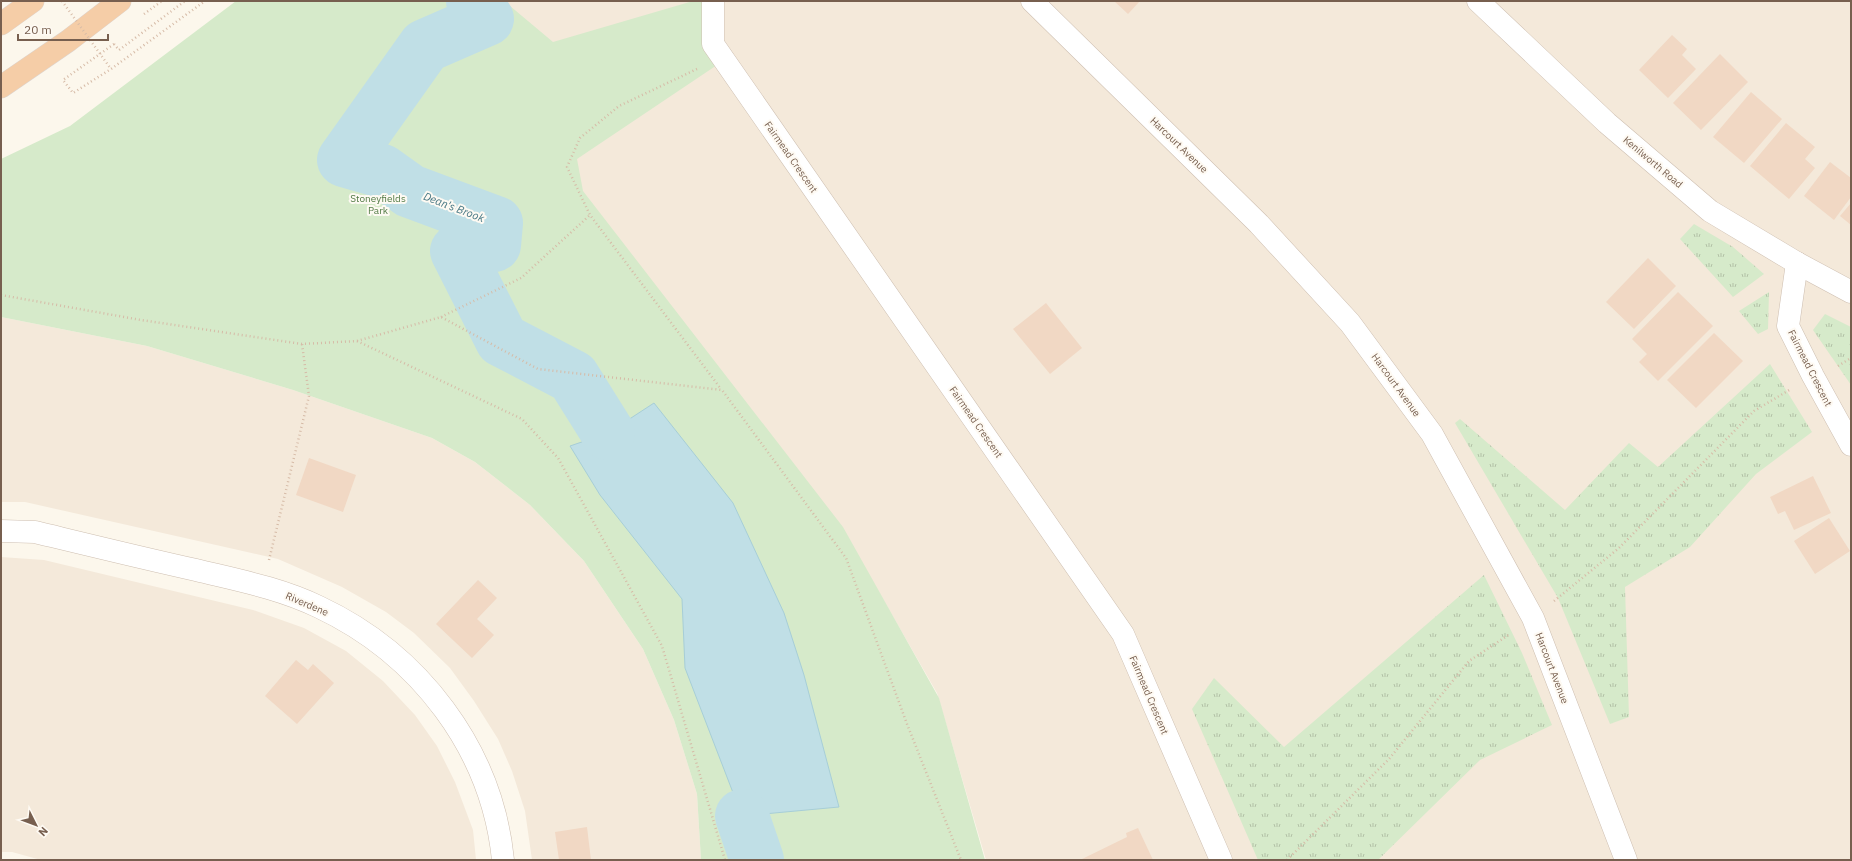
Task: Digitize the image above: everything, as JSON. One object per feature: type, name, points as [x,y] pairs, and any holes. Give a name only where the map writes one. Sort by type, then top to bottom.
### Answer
[{"type":"highway","points":[[1,24],[33,1]]},
{"type":"highway","points":[[1,87],[68,41],[120,1]]},
{"type":"street","name":"Fairmead Crescent","points":[[713,1],[713,44],[720,55],[1123,634],[1221,860]]},
{"type":"street","name":"Harcourt Avenue","points":[[1032,1],[1259,224],[1350,323],[1432,434],[1533,618],[1626,860]]},
{"type":"street","name":"Kenilworth Road","points":[[1478,1],[1607,123],[1710,211],[1851,292]]},
{"type":"street","name":"Fairmead Crescent","points":[[1797,262],[1788,326],[1813,376],[1851,445]]},
{"type":"street","name":"Riverdene","points":[[1,531],[35,532],[263,586],[319,606],[363,632],[405,664],[439,701],[470,748],[489,793],[502,844],[504,860]]},
{"type":"path","points":[[62,1],[111,69]]},
{"type":"path","points":[[110,38],[119,50],[185,1]]},
{"type":"path","points":[[114,44],[63,80],[73,93],[111,69],[206,1]]},
{"type":"path","points":[[720,55],[698,68],[619,106],[580,138],[567,167],[590,215],[846,558],[907,724],[961,860]]},
{"type":"path","points":[[1,295],[141,320],[302,344],[357,341],[441,317],[521,278],[590,215]]},
{"type":"path","points":[[441,317],[538,369],[722,390]]},
{"type":"path","points":[[357,341],[522,419],[558,458],[662,646],[725,860]]},
{"type":"path","points":[[263,586],[308,396],[302,344]]},
{"type":"shaded area","points":[[502,1],[1851,1],[1851,860],[986,860],[937,693],[842,528],[583,192]]},
{"type":"shaded area","points":[[1,317],[147,346],[293,390],[432,438],[475,462],[530,505],[584,561],[643,649],[674,720],[697,794],[701,860],[532,860],[525,811],[512,771],[498,739],[474,701],[450,668],[414,633],[386,612],[342,587],[278,559],[25,502],[1,502]]},
{"type":"shaded area","points":[[1,557],[44,560],[253,610],[304,628],[346,651],[383,681],[415,715],[437,746],[455,782],[473,830],[476,860],[41,860],[12,852],[1,852]]},
{"type":"green space","name":"Stoneyfields Park","points":[[236,1],[504,1],[553,42],[693,1],[713,1],[723,61],[577,159],[583,191],[843,527],[939,698],[985,860],[701,860],[697,794],[674,720],[643,649],[584,561],[530,505],[475,462],[432,438],[293,390],[147,346],[1,317],[1,159],[70,126]]},
{"type":"green space","points":[[1694,224],[1733,247],[1764,274],[1733,297],[1680,239]]},
{"type":"green space","points":[[1769,292],[1768,329],[1758,334],[1739,311]]},
{"type":"green space","points":[[1825,314],[1851,327],[1851,385],[1813,330]]},
{"type":"green space","points":[[1770,364],[1812,432],[1756,474],[1690,547],[1625,587],[1629,717],[1610,724],[1558,598],[1455,423],[1460,419],[1565,510],[1629,443],[1658,467]]},
{"type":"green space","points":[[1484,575],[1522,653],[1552,725],[1480,760],[1378,860],[1258,860],[1192,709],[1214,678],[1284,747]]},
{"type":"water","points":[[654,403],[733,503],[784,613],[804,675],[839,807],[742,816],[685,668],[682,599],[600,495],[570,446],[608,433]]},
{"type":"building","points":[[1114,1],[1140,1],[1128,14]]},
{"type":"building","points":[[1672,35],[1687,49],[1682,55],[1696,69],[1668,98],[1639,70]]},
{"type":"building","points":[[1720,54],[1748,82],[1701,130],[1673,103]]},
{"type":"building","points":[[1751,92],[1782,119],[1744,163],[1713,137]]},
{"type":"building","points":[[1786,123],[1815,147],[1805,159],[1815,168],[1789,199],[1750,166]]},
{"type":"building","points":[[1830,162],[1851,178],[1851,197],[1834,220],[1804,196]]},
{"type":"building","points":[[1851,203],[1851,225],[1840,216]]},
{"type":"building","points":[[1648,258],[1676,286],[1634,329],[1606,302]]},
{"type":"building","points":[[1678,292],[1713,326],[1658,381],[1639,362],[1647,354],[1632,339]]},
{"type":"building","points":[[1046,303],[1082,348],[1050,374],[1013,329]]},
{"type":"building","points":[[1714,333],[1743,361],[1696,408],[1667,380]]},
{"type":"building","points":[[309,458],[356,475],[343,512],[296,495]]},
{"type":"building","points":[[1813,476],[1831,513],[1794,530],[1785,511],[1778,514],[1770,497]]},
{"type":"building","points":[[1829,518],[1850,551],[1815,574],[1794,541]]},
{"type":"building","points":[[478,580],[497,598],[477,619],[494,635],[472,658],[436,624]]},
{"type":"building","points":[[296,660],[308,670],[313,664],[334,683],[297,724],[265,696]]},
{"type":"building","points":[[587,827],[591,860],[559,860],[555,832]]},
{"type":"building","points":[[1138,828],[1153,860],[1080,860],[1127,837],[1126,833]]},
{"type":"waterway","name":"Dean's Brook","points":[[473,1],[487,19],[425,46],[344,160],[382,171],[410,191],[496,223],[494,245],[457,251],[502,340],[573,377],[608,433]]},
{"type":"waterway","name":"Dean's Brook","points":[[742,816],[757,860]]}]
